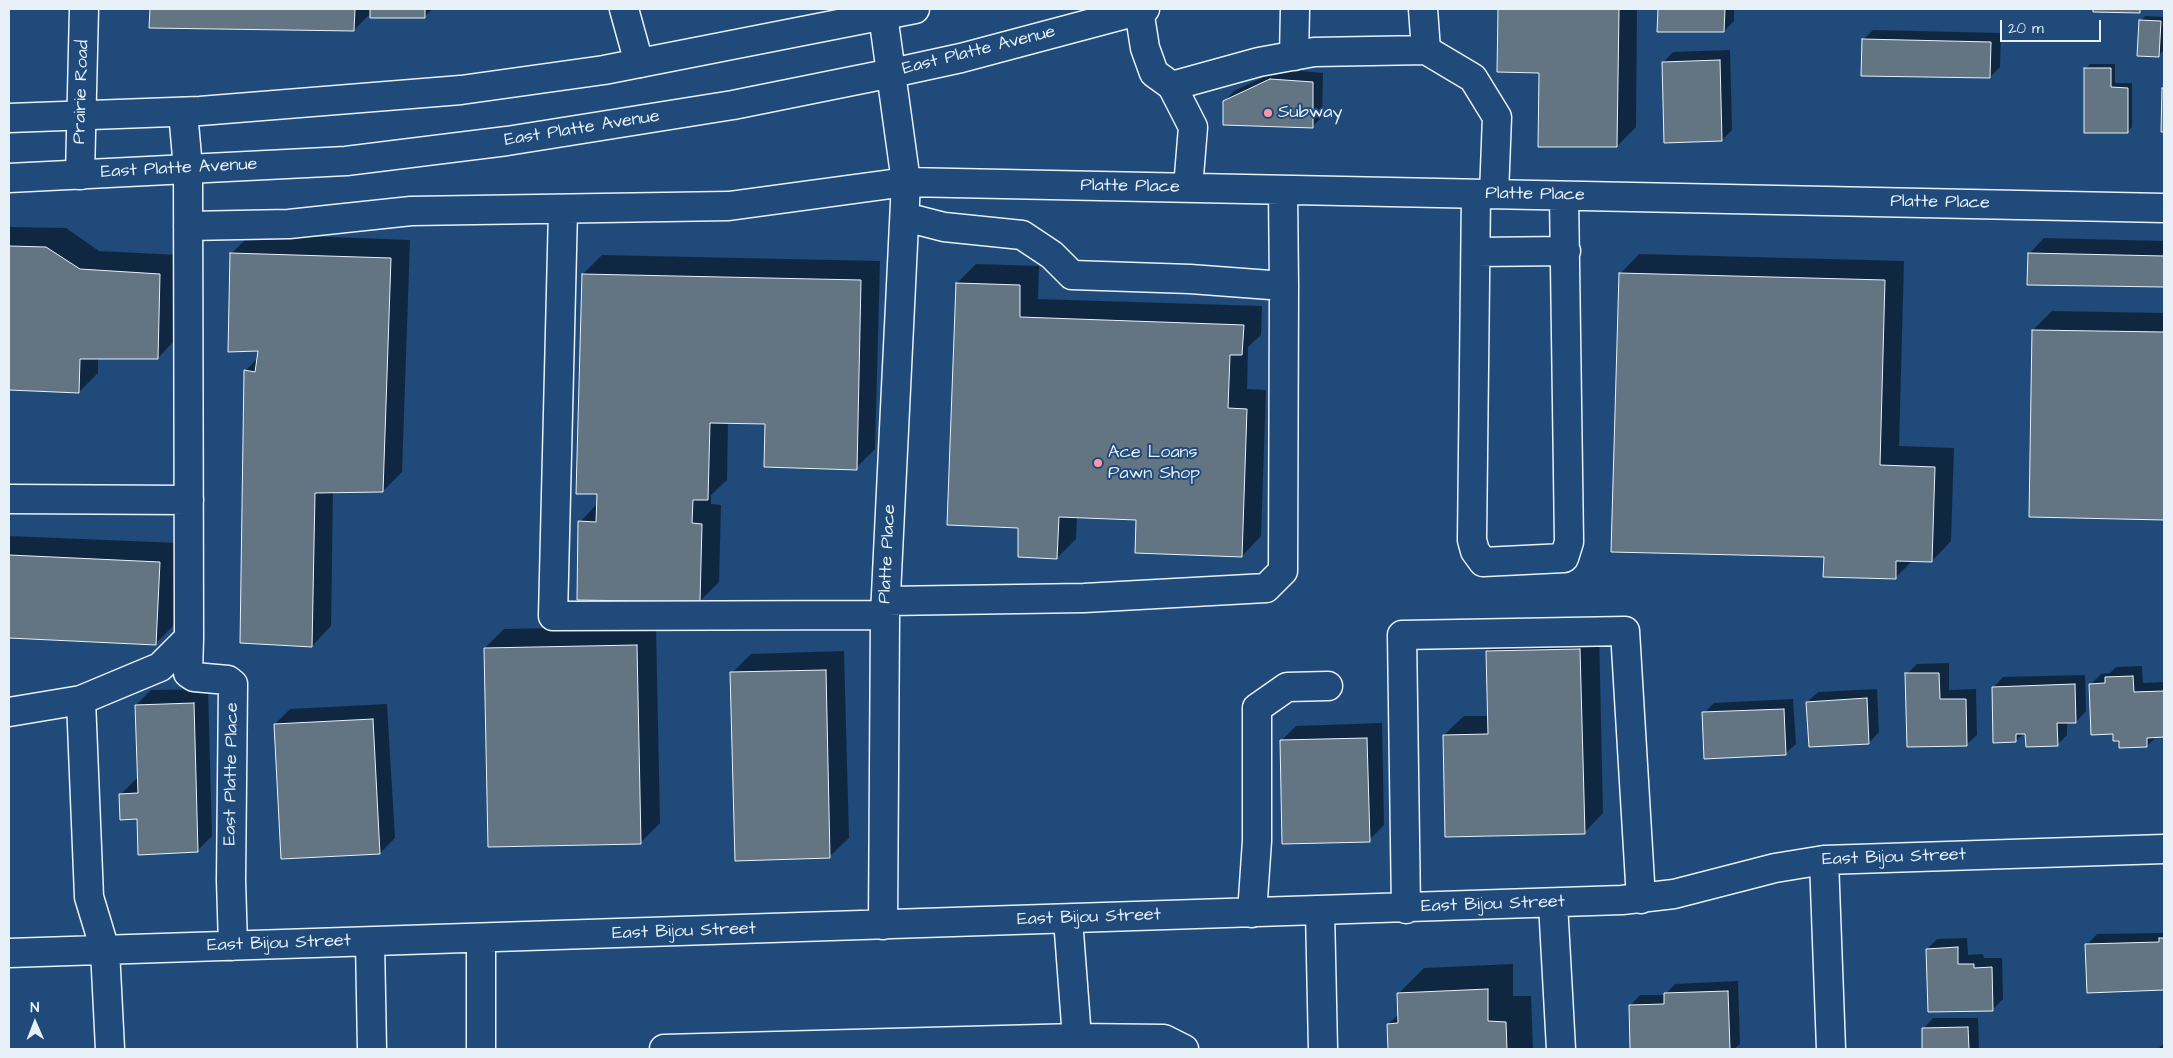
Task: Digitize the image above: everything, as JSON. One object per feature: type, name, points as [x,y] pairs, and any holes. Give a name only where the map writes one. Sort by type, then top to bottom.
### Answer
[{"type":"street","name":"Prairie Road","points":[[80,175],[80,117],[84,74],[84,9]]},
{"type":"street","points":[[624,9],[639,63]]},
{"type":"street","points":[[9,118],[183,112],[461,90],[639,63],[915,9]]},
{"type":"street","points":[[1294,56],[1295,9]]},
{"type":"street","points":[[1423,9],[1426,50]]},
{"type":"street","points":[[1142,10],[1144,48],[1154,73],[1172,86],[1193,127],[1188,188]]},
{"type":"street","name":"East Platte Avenue","points":[[9,178],[346,161],[507,141],[733,105],[892,73],[961,58],[1142,10]]},
{"type":"street","name":"Platte Place","points":[[883,15],[906,182],[885,608],[883,925]]},
{"type":"street","points":[[1172,86],[1259,62],[1314,52],[1426,50],[1474,78],[1497,117],[1476,252],[1472,540],[1475,551],[1483,562],[1564,558],[1569,542],[1564,196]]},
{"type":"street","points":[[9,712],[81,700],[160,667],[188,638],[188,168],[183,112]]},
{"type":"street","points":[[188,226],[289,224],[411,211],[729,206],[906,182]]},
{"type":"street","name":"Platte Place","points":[[906,182],[2164,208]]},
{"type":"street","points":[[563,210],[553,616],[885,608],[1266,588],[1283,571],[1283,190]]},
{"type":"street","points":[[905,217],[944,227],[1022,235],[1052,255],[1072,275],[1190,279],[1284,286]]},
{"type":"street","points":[[1476,252],[1566,252]]},
{"type":"street","points":[[9,499],[189,500]]},
{"type":"street","points":[[1406,909],[1402,635],[1625,631],[1641,899]]},
{"type":"street","name":"East Platte Place","points":[[188,638],[188,673],[194,677],[228,680],[233,684],[231,880],[233,946]]},
{"type":"street","points":[[1252,913],[1257,841],[1257,708],[1287,688],[1328,686]]},
{"type":"street","points":[[81,700],[90,897],[105,950],[110,1049]]},
{"type":"street","name":"East Bijou Street","points":[[9,953],[1406,909],[1641,899],[1683,892],[1775,868],[1824,860],[2164,849]]},
{"type":"street","points":[[1824,860],[1830,1049]]},
{"type":"street","points":[[1553,903],[1561,1049]]},
{"type":"street","points":[[1320,911],[1323,1049]]},
{"type":"street","points":[[1068,919],[1077,1044]]},
{"type":"street","points":[[481,938],[481,1049]]},
{"type":"street","points":[[370,942],[372,1049]]},
{"type":"street","points":[[664,1049],[1077,1044],[1164,1038],[1184,1049]]},
{"type":"building","points":[[150,9],[355,9],[354,31],[149,28]]},
{"type":"building","points":[[370,9],[425,9],[425,18],[370,18]]},
{"type":"building","points":[[1498,9],[1619,9],[1617,147],[1538,147],[1539,73],[1497,72]]},
{"type":"building","points":[[1658,9],[1725,9],[1724,32],[1657,32]]},
{"type":"building","points":[[2093,9],[2140,9],[2140,13],[2093,12]]},
{"type":"building","points":[[2139,20],[2161,21],[2159,57],[2137,56]]},
{"type":"building","points":[[1862,39],[1991,42],[1990,78],[1861,76]]},
{"type":"building","points":[[1720,60],[1722,141],[1664,143],[1662,62]]},
{"type":"building","points":[[2084,68],[2111,68],[2111,87],[2128,88],[2128,133],[2084,133]]},
{"type":"building","name":"Subway","points":[[1270,79],[1313,82],[1313,128],[1223,125],[1223,101]]},
{"type":"building","points":[[2162,88],[2164,88],[2164,132],[2161,132]]},
{"type":"building","points":[[9,246],[46,247],[80,269],[160,274],[158,359],[80,359],[79,393],[9,390]]},
{"type":"building","points":[[230,253],[391,258],[383,492],[315,493],[312,647],[240,643],[244,370],[255,372],[258,351],[228,352]]},
{"type":"building","points":[[2028,253],[2164,256],[2164,287],[2027,285]]},
{"type":"building","points":[[1619,273],[1885,280],[1880,465],[1935,467],[1932,562],[1896,561],[1896,579],[1823,577],[1824,557],[1611,552]]},
{"type":"building","points":[[582,274],[861,280],[857,470],[764,467],[765,424],[710,423],[708,500],[693,500],[692,523],[702,524],[700,602],[577,600],[578,521],[596,522],[597,494],[576,494]]},
{"type":"building","name":"Ace Loans Pawn Shop","points":[[956,283],[1020,285],[1020,317],[1244,325],[1242,355],[1230,355],[1228,408],[1247,409],[1242,557],[1135,553],[1136,520],[1059,517],[1057,559],[1018,557],[1018,528],[947,525]]},
{"type":"building","points":[[2032,330],[2164,332],[2164,520],[2029,517]]},
{"type":"building","points":[[9,555],[160,562],[156,645],[9,638]]},
{"type":"building","points":[[637,645],[641,844],[488,847],[484,648]]},
{"type":"building","points":[[1580,649],[1585,834],[1445,837],[1443,735],[1488,734],[1486,651]]},
{"type":"building","points":[[826,670],[830,858],[735,861],[730,672]]},
{"type":"building","points":[[1905,673],[1939,673],[1940,699],[1966,699],[1967,746],[1907,747]]},
{"type":"building","points":[[2133,676],[2134,692],[2164,691],[2164,737],[2147,738],[2147,747],[2119,748],[2119,741],[2113,741],[2113,734],[2091,735],[2089,684],[2105,683],[2105,677]]},
{"type":"building","points":[[2075,684],[2076,723],[2057,723],[2058,746],[2026,747],[2025,734],[2016,734],[2016,742],[1993,743],[1992,687]]},
{"type":"building","points":[[1867,698],[1869,744],[1809,747],[1806,702]]},
{"type":"building","points":[[194,703],[198,852],[138,855],[137,819],[120,820],[119,794],[138,793],[135,705]]},
{"type":"building","points":[[1784,709],[1786,755],[1704,759],[1702,712]]},
{"type":"building","points":[[373,719],[380,854],[281,859],[274,724]]},
{"type":"building","points":[[1367,738],[1370,842],[1282,844],[1280,740]]},
{"type":"building","points":[[2159,938],[2164,938],[2164,990],[2087,993],[2085,944],[2159,942]]},
{"type":"building","points":[[1958,947],[1958,964],[1974,964],[1974,968],[1992,967],[1993,1011],[1928,1012],[1926,949]]},
{"type":"building","points":[[1488,989],[1488,1021],[1506,1022],[1507,1049],[1388,1049],[1387,1024],[1398,1023],[1397,993]]},
{"type":"building","points":[[1728,991],[1730,1049],[1630,1049],[1629,1005],[1664,1004],[1664,993]]},
{"type":"building","points":[[1968,1027],[1969,1049],[1922,1049],[1922,1028]]},
{"type":"place","name":"Subway","points":[[1268,113]]},
{"type":"place","name":"Ace Loans Pawn Shop","points":[[1098,463]]}]
